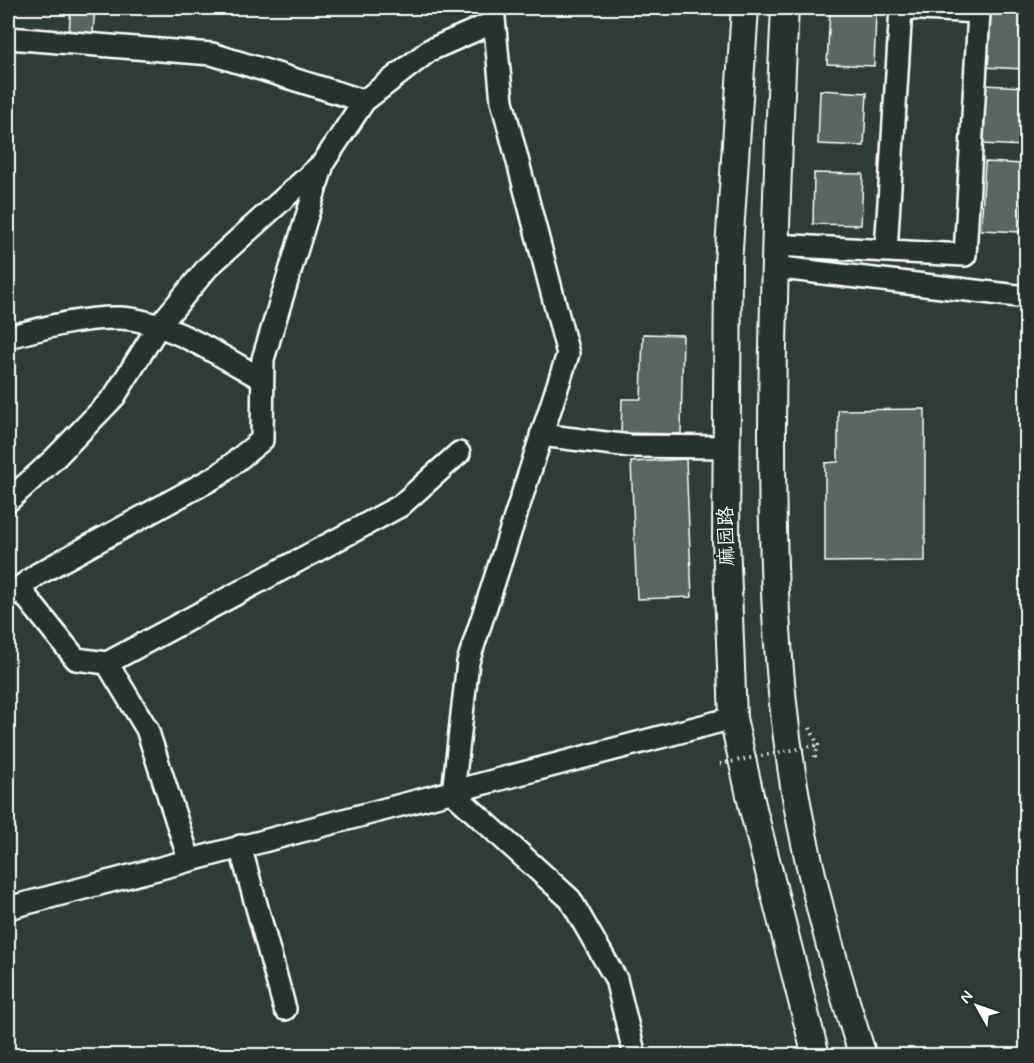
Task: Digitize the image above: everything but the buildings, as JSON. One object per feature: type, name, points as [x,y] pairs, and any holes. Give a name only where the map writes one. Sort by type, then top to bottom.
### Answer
[{"type":"main road","name":"麻园路","points":[[745,8],[728,264],[726,539],[733,718],[755,820],[816,1056]]},
{"type":"main road","points":[[785,8],[773,256],[772,543],[785,706],[799,812],[833,964],[863,1056]]},
{"type":"street","points":[[773,256],[886,251],[965,255],[979,12],[901,8],[886,251]]},
{"type":"street","points":[[8,501],[54,459],[114,397],[158,327],[208,267],[323,163],[364,101],[430,50],[493,15],[502,101],[568,354],[468,662],[453,793]]},
{"type":"street","points":[[8,38],[212,54],[364,101]]},
{"type":"street","points":[[323,163],[262,359],[262,440],[219,475],[38,574],[13,592],[76,659],[107,663],[400,506],[459,453]]},
{"type":"street","points":[[773,256],[1026,297]]},
{"type":"street","points":[[8,337],[70,322],[122,318],[158,327],[191,340],[262,379]]},
{"type":"street","points":[[541,435],[630,446],[727,447]]},
{"type":"street","points":[[107,663],[147,729],[189,859]]},
{"type":"street","points":[[8,908],[733,718]]},
{"type":"street","points":[[453,793],[570,899],[616,979],[635,1056]]},
{"type":"street","points":[[240,846],[285,1009]]},
{"type":"path","points":[[720,764],[818,745]]}]
